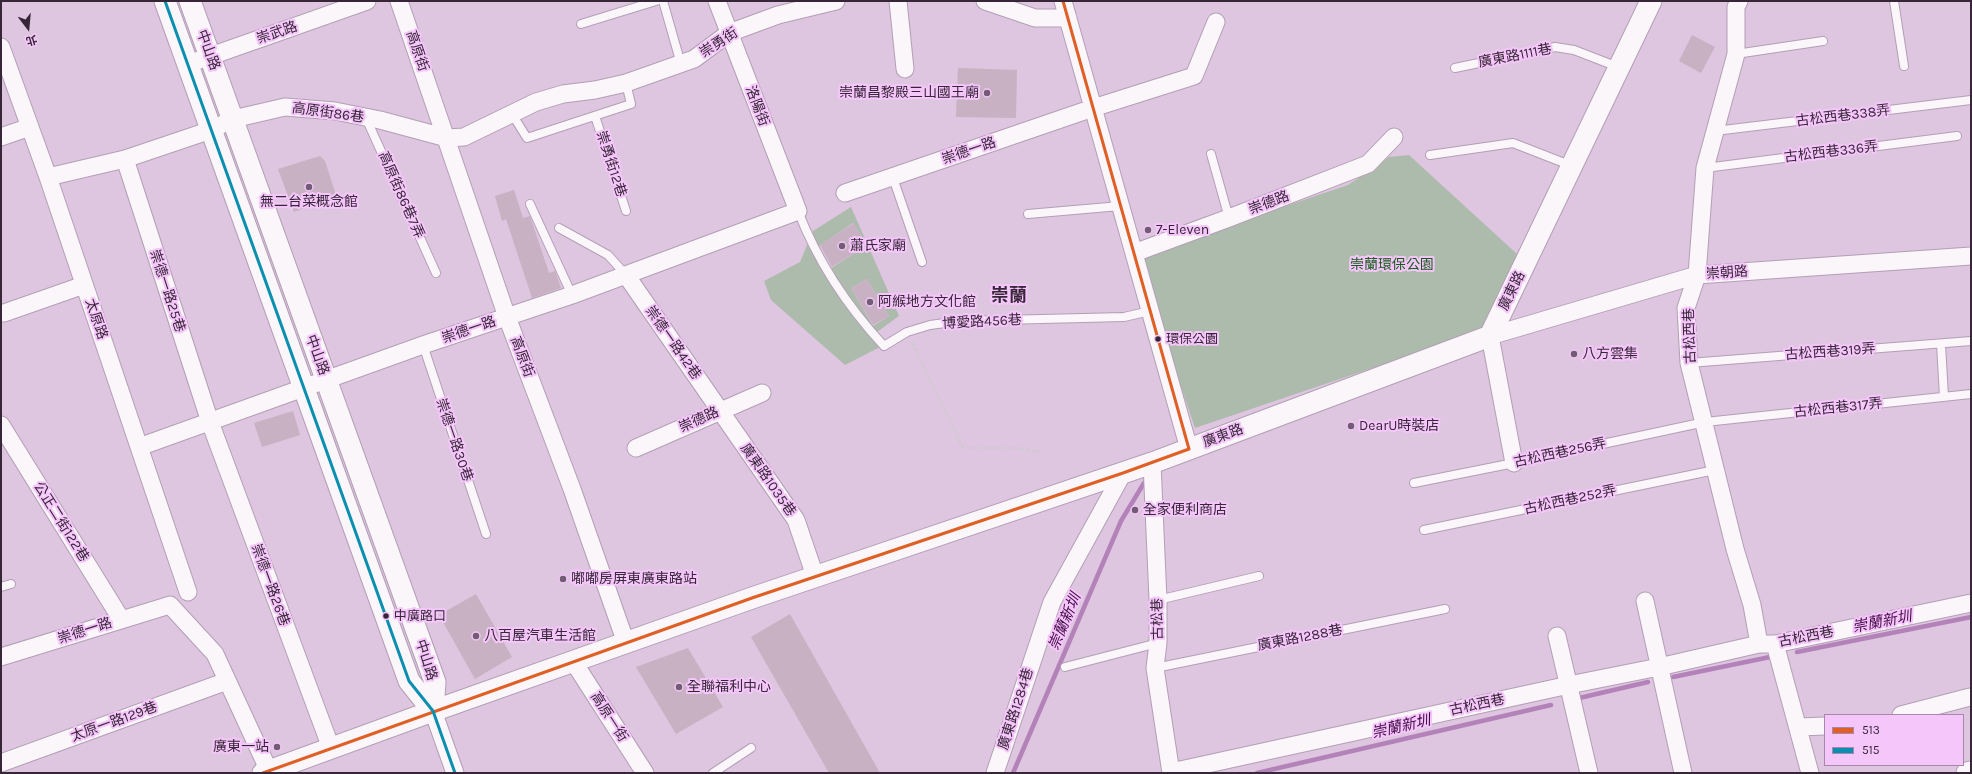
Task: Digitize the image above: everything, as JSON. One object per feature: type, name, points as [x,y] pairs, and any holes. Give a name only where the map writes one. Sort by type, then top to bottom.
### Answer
[{"type":"street","name":"中山路","points":[[165,1],[409,681],[432,711],[455,773]]},
{"type":"street","name":"中山路","points":[[190,1],[435,682],[432,711]]},
{"type":"street","name":"崇武路","points":[[188,64],[367,1]]},
{"type":"street","name":"高原街","points":[[399,1],[507,317],[572,489],[626,643]]},
{"type":"street","name":"洛陽街","points":[[717,1],[798,211]]},
{"type":"street","name":"崇勇街","points":[[447,138],[464,137],[536,102],[563,94],[595,90],[626,83],[681,64],[694,59],[729,34],[778,15],[836,1]]},
{"type":"street","points":[[898,1],[905,69]]},
{"type":"street","points":[[985,1],[1035,18],[1068,18]]},
{"type":"street","points":[[1063,1],[1189,448]]},
{"type":"street","name":"廣東路","points":[[275,771],[331,748],[432,711],[814,576],[1152,463],[1490,336],[1651,1]]},
{"type":"street","name":"古松西巷","points":[[1739,1],[1736,7],[1736,54],[1705,168],[1697,275],[1686,308],[1689,362],[1715,470],[1735,549],[1752,605],[1767,644]]},
{"type":"street","name":"崇德一路","points":[[845,194],[1093,108],[1194,76],[1216,22]]},
{"type":"street","name":"太原路","points":[[1,47],[48,177],[188,592]]},
{"type":"street","name":"高原街86巷","points":[[48,177],[125,159],[211,130],[233,119],[285,107],[335,111],[447,138]]},
{"type":"street","points":[[1,137],[30,127]]},
{"type":"street","name":"崇德路","points":[[1134,253],[1368,164],[1394,137]]},
{"type":"street","name":"崇德一路25巷","points":[[125,159],[210,422]]},
{"type":"street","name":"崇德一路","points":[[139,447],[423,346],[572,295],[798,211]]},
{"type":"street","name":"崇朝路","points":[[1490,336],[1697,275],[1971,256]]},
{"type":"street","name":"崇德一路42巷","points":[[626,275],[720,411]]},
{"type":"street","points":[[4,313],[84,285]]},
{"type":"street","points":[[1490,336],[1514,463]]},
{"type":"street","name":"崇德路","points":[[636,448],[762,393]]},
{"type":"street","name":"廣東路1035巷","points":[[720,411],[796,520],[814,576]]},
{"type":"street","name":"崇德一路26巷","points":[[210,422],[331,748]]},
{"type":"street","name":"公正二街122巷","points":[[1,425],[121,620]]},
{"type":"street","name":"古松巷","points":[[1152,463],[1158,600],[1158,643],[1155,668],[1171,773]]},
{"type":"street","name":"廣東路1284巷","points":[[995,773],[1052,602],[1122,473]]},
{"type":"street","points":[[1645,601],[1683,773]]},
{"type":"street","name":"古松西巷","points":[[1171,773],[1569,685],[1971,603]]},
{"type":"street","name":"崇德一路","points":[[1,657],[170,605],[215,654],[227,681]]},
{"type":"street","points":[[1557,636],[1589,773]]},
{"type":"street","points":[[1767,644],[1799,727],[1810,773]]},
{"type":"street","name":"高原一街","points":[[573,662],[645,773]]},
{"type":"street","points":[[227,681],[275,771]]},
{"type":"street","name":"太原一路129巷","points":[[1,763],[227,681]]},
{"type":"street","points":[[1906,714],[1970,697]]},
{"type":"street","points":[[1799,727],[1824,726]]},
{"type":"street","points":[[1967,773],[1971,772]]},
{"type":"lane","points":[[581,24],[656,1]]},
{"type":"lane","points":[[663,1],[681,64]]},
{"type":"lane","points":[[1894,1],[1904,66]]},
{"type":"lane","points":[[1736,54],[1824,41]]},
{"type":"lane","name":"廣東路1111巷","points":[[1455,68],[1555,47],[1574,50],[1620,67]]},
{"type":"lane","points":[[512,114],[526,138],[631,104],[626,83]]},
{"type":"lane","name":"古松西巷338弄","points":[[1715,131],[1971,100]]},
{"type":"lane","name":"崇勇街12巷","points":[[595,116],[626,211]]},
{"type":"lane","name":"高原街86巷7弄","points":[[366,118],[436,273]]},
{"type":"lane","name":"古松西巷336弄","points":[[1705,168],[1957,136]]},
{"type":"lane","points":[[1430,155],[1513,143],[1572,166]]},
{"type":"lane","points":[[1210,154],[1229,218]]},
{"type":"lane","points":[[893,178],[922,262]]},
{"type":"lane","points":[[530,204],[572,295]]},
{"type":"lane","points":[[1028,214],[1120,206]]},
{"type":"lane","name":"博愛路456巷","points":[[798,211],[809,239],[860,320],[884,346],[907,332],[930,325],[960,321],[1124,317],[1150,311]]},
{"type":"lane","points":[[560,228],[608,255],[626,275]]},
{"type":"lane","name":"古松西巷319弄","points":[[1689,362],[1971,341]]},
{"type":"lane","points":[[1941,344],[1944,397]]},
{"type":"lane","name":"崇德一路30巷","points":[[423,346],[486,534]]},
{"type":"lane","name":"古松西巷317弄","points":[[1704,422],[1971,394]]},
{"type":"lane","name":"古松西巷256弄","points":[[1414,483],[1704,422]]},
{"type":"lane","name":"古松西巷252弄","points":[[1424,530],[1715,470]]},
{"type":"lane","points":[[1158,600],[1259,576]]},
{"type":"lane","points":[[1,587],[11,584]]},
{"type":"lane","name":"廣東路1288巷","points":[[1155,668],[1445,609]]},
{"type":"lane","points":[[1065,666],[1158,643]]},
{"type":"lane","points":[[713,773],[751,748]]},
{"type":"path","points":[[907,332],[962,446],[966,448],[1016,448],[1040,452]]},
{"type":"green space","name":"崇蘭環保公園","points":[[1409,155],[1517,254],[1485,330],[1195,428],[1137,256],[1348,185],[1389,157]]},
{"type":"green space","points":[[851,207],[899,316],[877,332],[880,347],[845,365],[771,300],[764,281],[800,262],[813,231]],"holes":[[[853,223],[867,245],[830,269],[816,248]],[[867,279],[889,316],[873,326],[851,288]]]},
{"type":"building","points":[[1692,35],[1715,47],[1701,73],[1679,61]]},
{"type":"building","name":"崇蘭昌黎殿三山國王廟","points":[[958,68],[1017,70],[1016,118],[956,117]]},
{"type":"building","name":"無二台菜概念館","points":[[320,156],[325,161],[336,195],[294,212],[278,169]]},
{"type":"building","points":[[514,190],[523,218],[530,216],[549,273],[555,271],[561,288],[532,298],[506,219],[502,221],[495,196]]},
{"type":"building","name":"蕭氏家廟","points":[[854,223],[867,245],[832,267],[820,245]]},
{"type":"building","name":"阿緱地方文化館","points":[[867,279],[889,316],[873,325],[851,288]]},
{"type":"building","points":[[293,411],[300,435],[262,447],[254,423]]},
{"type":"building","name":"八百屋汽車生活館","points":[[476,594],[512,657],[475,679],[439,615]]},
{"type":"building","points":[[790,614],[880,773],[829,773],[751,637]]},
{"type":"building","name":"全聯福利中心","points":[[688,648],[723,707],[676,734],[636,667]]},
{"type":"waterway","name":"崇蘭新圳","points":[[1013,773],[1121,521],[1144,483]]},
{"type":"waterway","name":"崇蘭新圳","points":[[1797,652],[1971,617]]},
{"type":"waterway","name":"崇蘭新圳","points":[[1673,677],[1770,657]]},
{"type":"waterway","name":"崇蘭新圳","points":[[1575,699],[1648,682]]},
{"type":"waterway","name":"崇蘭新圳","points":[[1257,773],[1551,705]]},
{"type":"transit line","name":"515","points":[[165,1],[409,681],[433,711],[455,773]]},
{"type":"transit line","name":"513","points":[[1063,1],[1189,449]]},
{"type":"transit line","name":"513","points":[[263,773],[752,598],[1123,473],[1189,449]]},
{"type":"place","name":"崇蘭昌黎殿三山國王廟","points":[[987,93]]},
{"type":"place","name":"無二台菜概念館","points":[[309,187]]},
{"type":"place","name":"7-Eleven","points":[[1148,230]]},
{"type":"place","name":"蕭氏家廟","points":[[842,246]]},
{"type":"place","name":"阿緱地方文化館","points":[[870,302]]},
{"type":"place","name":"環保公園","points":[[1158,339]]},
{"type":"place","name":"八方雲集","points":[[1574,354]]},
{"type":"place","name":"DearU時裝店","points":[[1351,426]]},
{"type":"place","name":"全家便利商店","points":[[1135,510]]},
{"type":"place","name":"嘟嘟房屏東廣東路站","points":[[563,579]]},
{"type":"place","name":"中廣路口","points":[[386,616]]},
{"type":"place","name":"八百屋汽車生活館","points":[[476,636]]},
{"type":"place","name":"全聯福利中心","points":[[679,687]]},
{"type":"place","name":"廣東一站","points":[[277,747]]},
{"type":"district","name":"崇蘭","points":[[1009,296]]}]
